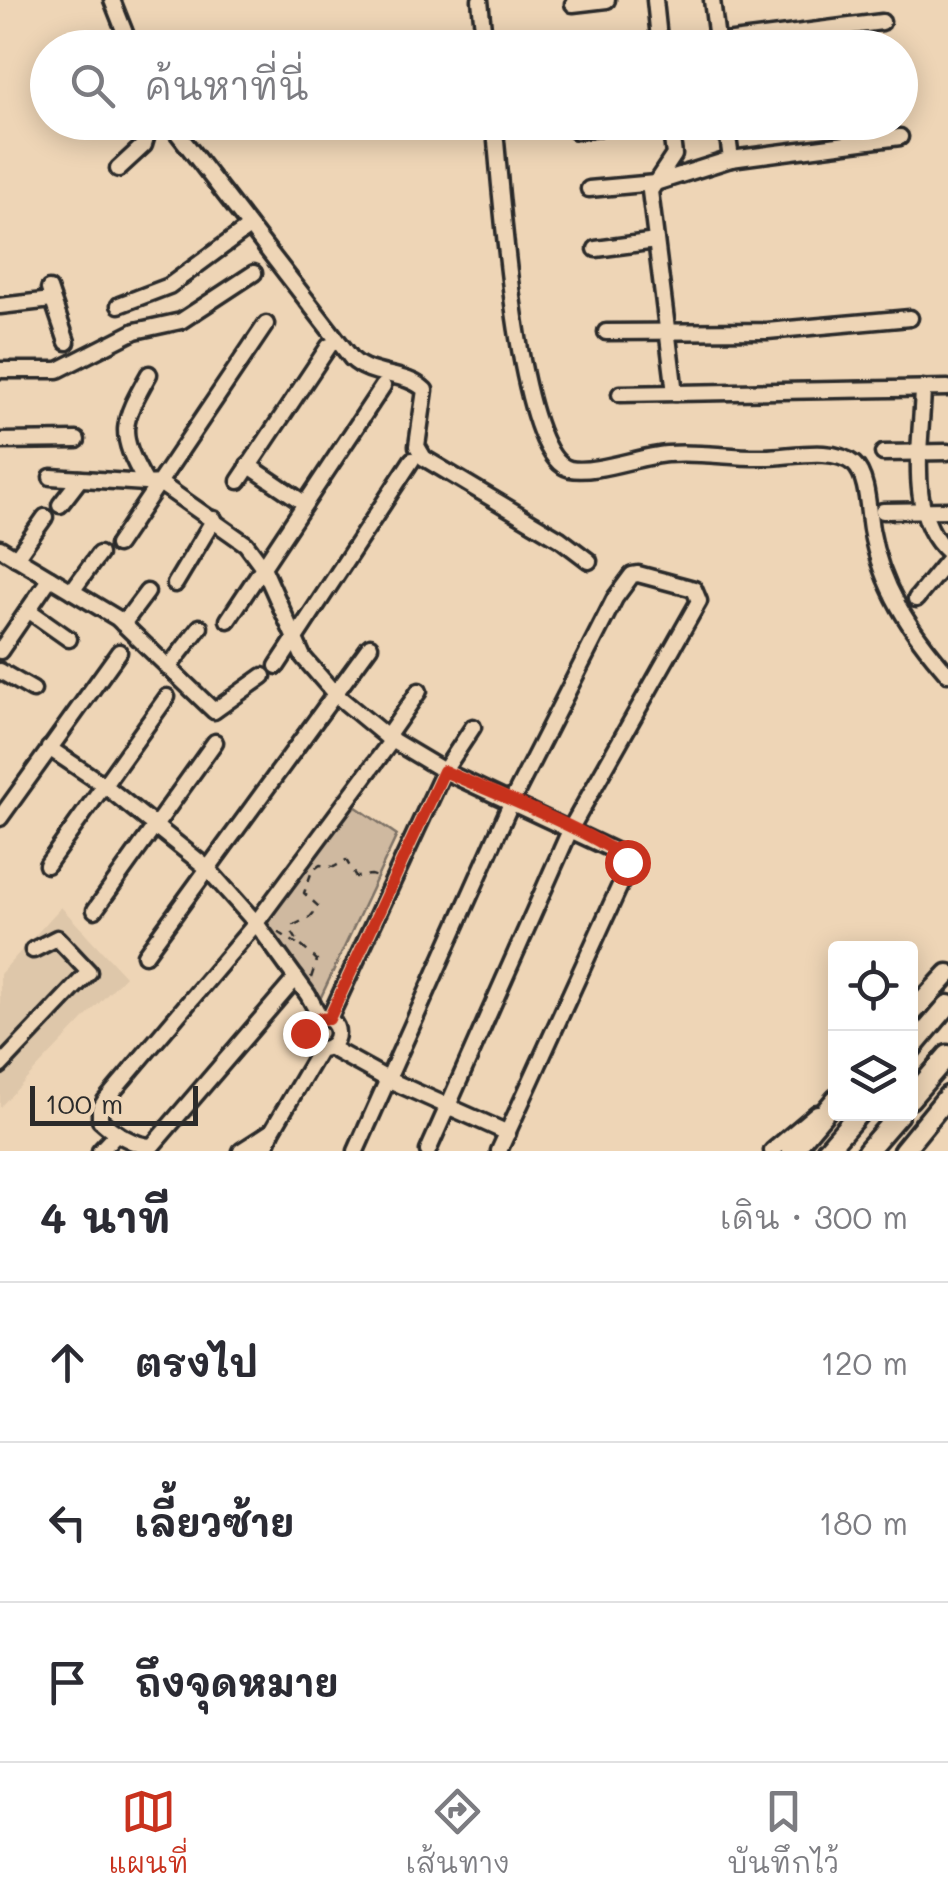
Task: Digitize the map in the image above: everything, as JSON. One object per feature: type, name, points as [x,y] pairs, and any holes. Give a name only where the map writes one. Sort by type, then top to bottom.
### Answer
[{"type":"main road","points":[[918,1006],[948,974]]},
{"type":"main road","points":[[918,1041],[948,1005]]},
{"type":"main road","points":[[918,1090],[948,1055]]},
{"type":"main road","points":[[904,1151],[948,1096]]},
{"type":"main road","points":[[792,1151],[828,1108]]},
{"type":"main road","points":[[826,1151],[852,1121]]},
{"type":"main road","points":[[867,1151],[892,1121]]},
{"type":"street","points":[[112,0],[124,30]]},
{"type":"street","points":[[480,0],[483,30]]},
{"type":"street","points":[[572,4],[607,0]]},
{"type":"street","points":[[655,0],[658,30]]},
{"type":"street","points":[[712,0],[716,30]]},
{"type":"street","points":[[825,30],[882,22]]},
{"type":"street","points":[[118,169],[146,140]]},
{"type":"street","points":[[183,140],[357,364],[414,382],[425,390],[418,446],[424,458],[560,540],[589,562]]},
{"type":"street","points":[[496,140],[517,337],[537,426],[552,458],[569,469],[594,468],[636,457],[701,452],[742,458],[824,454],[853,463],[861,474],[874,544],[888,589],[906,623],[948,674]]},
{"type":"street","points":[[672,140],[674,155],[650,190],[675,393]]},
{"type":"street","points":[[728,140],[731,159]]},
{"type":"street","points":[[589,189],[655,183],[731,159],[877,140]]},
{"type":"street","points":[[119,305],[170,286],[249,228]]},
{"type":"street","points":[[596,249],[656,242]]},
{"type":"street","points":[[0,370],[58,370],[135,331],[181,320],[254,273]]},
{"type":"street","points":[[0,306],[51,294],[67,342]]},
{"type":"street","points":[[606,332],[767,331],[910,318]]},
{"type":"street","points":[[117,545],[154,484],[266,324]]},
{"type":"street","points":[[239,481],[329,346]]},
{"type":"street","points":[[149,374],[129,411],[125,436],[128,451],[154,484],[246,544],[263,567],[303,656],[335,694],[389,738],[444,771],[623,856],[627,870],[500,1151]]},
{"type":"street","points":[[228,620],[383,386]]},
{"type":"street","points":[[923,388],[924,519],[948,552]]},
{"type":"street","points":[[620,394],[948,388]]},
{"type":"street","points":[[0,442],[77,440]]},
{"type":"street","points":[[883,453],[948,452]]},
{"type":"street","points":[[277,666],[412,460]]},
{"type":"street","points":[[248,466],[304,503]]},
{"type":"street","points":[[52,477],[154,484]]},
{"type":"street","points":[[60,505],[80,478]]},
{"type":"street","points":[[883,511],[948,510]]},
{"type":"street","points":[[16,558],[46,517]]},
{"type":"street","points":[[175,584],[214,520]]},
{"type":"street","points":[[0,548],[124,624],[214,710],[264,676]]},
{"type":"street","points":[[72,591],[98,554]]},
{"type":"street","points":[[916,599],[948,560]]},
{"type":"street","points":[[356,1151],[512,800],[615,598],[632,575],[694,589],[699,600],[571,828],[428,1151]]},
{"type":"street","points":[[0,651],[50,578]]},
{"type":"street","points":[[124,624],[147,592]]},
{"type":"street","points":[[28,610],[69,639]]},
{"type":"street","points":[[168,668],[200,627]]},
{"type":"street","points":[[145,954],[370,646]]},
{"type":"street","points":[[0,818],[119,652]]},
{"type":"street","points":[[0,671],[33,690]]},
{"type":"street","points":[[300,984],[159,1140],[146,1147],[100,1120],[104,1102],[256,923],[419,692]]},
{"type":"street","points":[[48,865],[168,697]]},
{"type":"street","points":[[473,727],[444,771],[324,1018],[309,1022],[305,1033],[309,1044],[508,1133]]},
{"type":"street","points":[[95,910],[216,742]]},
{"type":"street","points":[[49,748],[156,825],[206,867],[256,923],[324,1018],[335,1026],[337,1035],[324,1048],[272,1130],[264,1151]]},
{"type":"street","points":[[0,1066],[89,972],[58,938],[34,950]]},
{"type":"street","points":[[772,1151],[828,1106]]},
{"type":"street","points":[[240,1151],[272,1130]]},
{"type":"street","points":[[100,1151],[118,1133]]},
{"type":"path","points":[[300,984],[317,960],[298,944],[292,932],[294,924],[310,917],[319,907],[304,893],[312,871],[320,865],[334,867],[346,860],[356,878],[370,875],[393,881]]},
{"type":"shaded area","points":[[349,802],[397,835],[320,999],[262,924]]},
{"type":"shaded area","points":[[61,907],[125,976],[0,1107],[0,974]]},
{"type":"route","points":[[305,1033],[314,1018],[329,1019],[444,771],[571,828],[617,852],[627,862]]}]
